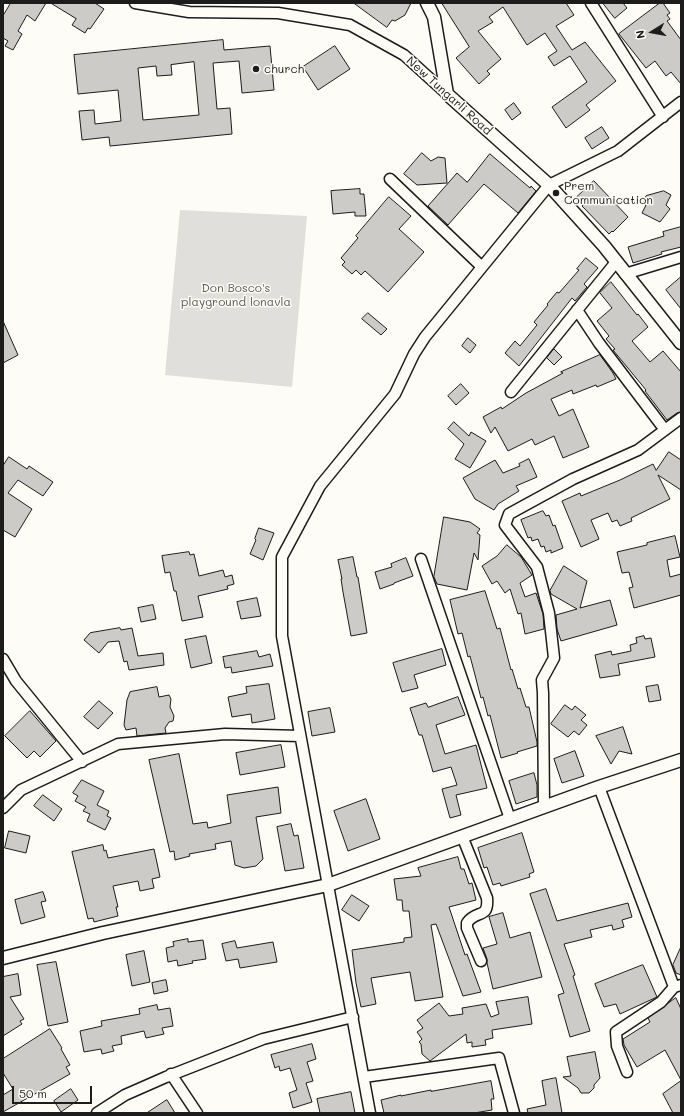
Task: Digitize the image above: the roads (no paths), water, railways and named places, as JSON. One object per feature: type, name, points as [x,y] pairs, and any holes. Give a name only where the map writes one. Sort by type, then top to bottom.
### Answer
[{"type":"street","name":"New Tungarli Road","points":[[135,3],[189,12],[226,8],[278,13],[350,25],[404,55],[549,185],[616,262],[681,343]]},
{"type":"street","points":[[427,3],[434,17],[447,94]]},
{"type":"street","points":[[592,3],[663,117]]},
{"type":"street","points":[[370,1113],[282,636],[282,557],[320,486],[395,394],[414,354],[425,337],[549,185],[618,151],[681,102]]},
{"type":"street","points":[[390,179],[482,267]]},
{"type":"street","points":[[625,274],[681,257]]},
{"type":"street","points":[[511,392],[616,262]]},
{"type":"street","points":[[577,310],[599,343],[665,430]]},
{"type":"street","points":[[544,807],[542,680],[554,658],[549,613],[538,567],[505,525],[509,514],[573,479],[638,450],[681,418]]},
{"type":"street","points":[[421,559],[510,819]]},
{"type":"street","points":[[3,659],[16,681],[82,762]]},
{"type":"street","points":[[3,808],[21,790],[118,744],[225,734],[300,736]]},
{"type":"street","points":[[3,958],[103,933],[328,885],[599,787],[681,760]]},
{"type":"street","points":[[599,787],[678,986],[661,1002],[616,1032],[617,1046],[628,1072]]},
{"type":"street","points":[[462,836],[487,898],[488,907],[486,911],[473,917],[467,923],[467,928],[481,961]]},
{"type":"street","points":[[98,1113],[125,1095],[171,1074],[263,1038],[353,1017]]},
{"type":"street","points":[[364,1077],[499,1058],[514,1113]]},
{"type":"street","points":[[171,1074],[197,1113]]},
{"type":"place","name":"church","points":[[256,69]]},
{"type":"place","name":"Prem Communication","points":[[556,193]]},
{"type":"park label","name":"Don Bosco's playground lonavla","points":[[236,295]]}]
